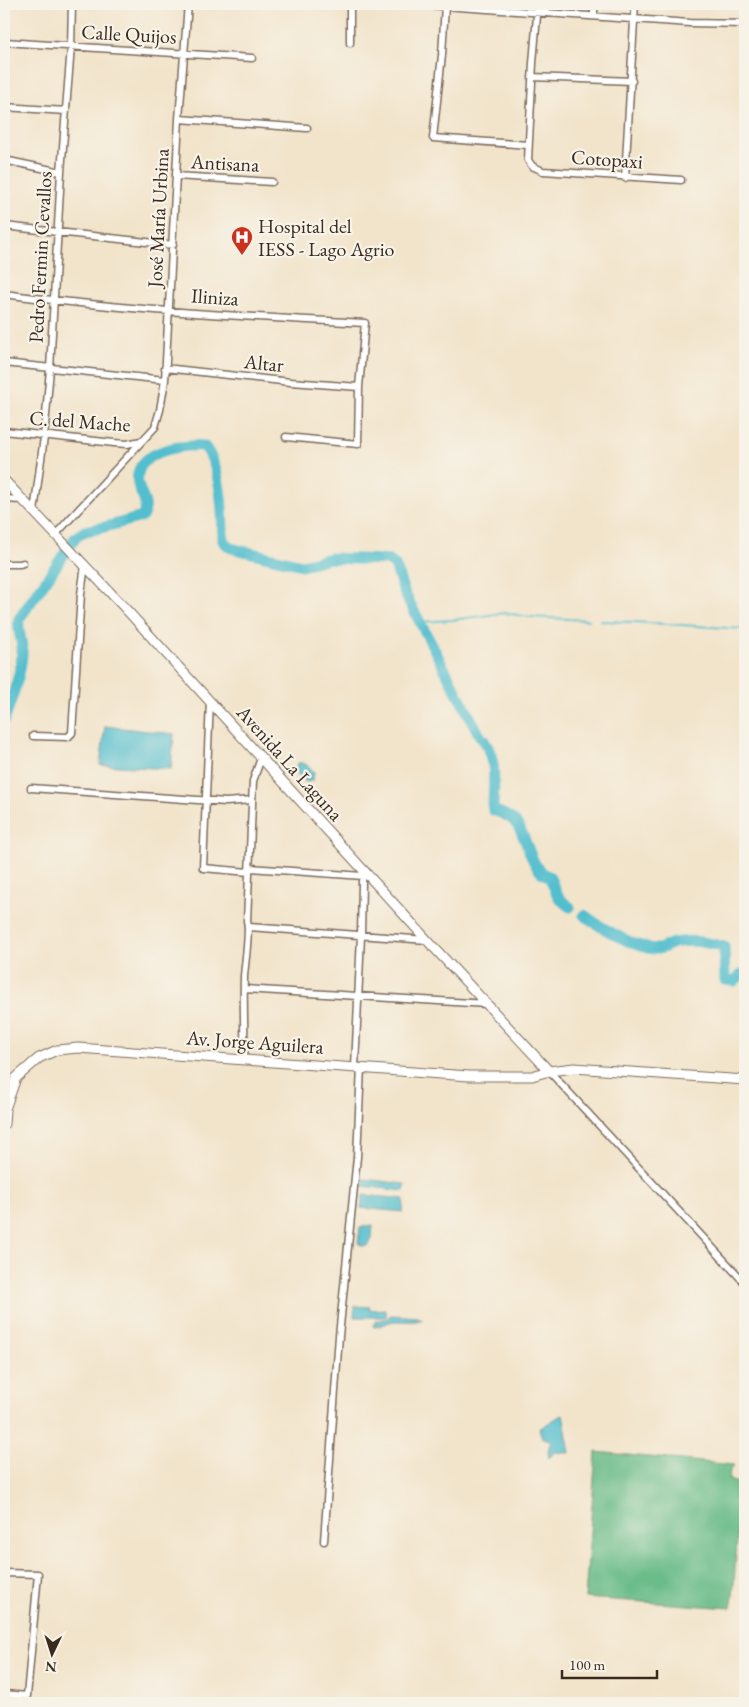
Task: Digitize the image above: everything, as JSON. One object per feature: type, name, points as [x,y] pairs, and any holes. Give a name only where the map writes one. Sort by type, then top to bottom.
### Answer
[{"type":"street","name":"Pedro Fermin Cevallos","points":[[34,512],[44,437],[50,369],[61,172],[71,46],[72,4]]},
{"type":"street","name":"José María Urbina","points":[[150,432],[155,427],[160,410],[165,380],[179,120],[188,4]]},
{"type":"street","points":[[350,4],[350,43]]},
{"type":"street","points":[[416,4],[690,23],[745,24]]},
{"type":"street","points":[[445,5],[442,55],[433,138],[528,145],[538,4]]},
{"type":"street","points":[[594,4],[594,15]]},
{"type":"street","points":[[626,178],[635,4]]},
{"type":"street","name":"Calle Quijos","points":[[4,42],[252,58]]},
{"type":"street","points":[[532,77],[632,82]]},
{"type":"street","points":[[4,107],[66,111]]},
{"type":"street","points":[[179,120],[307,128]]},
{"type":"street","name":"Cotopaxi","points":[[528,145],[528,160],[532,166],[543,171],[626,178],[681,180]]},
{"type":"street","points":[[4,160],[61,172]]},
{"type":"street","name":"Antisana","points":[[176,176],[272,182]]},
{"type":"street","points":[[4,226],[172,245]]},
{"type":"street","name":"Iliniza","points":[[4,294],[54,301],[170,310],[365,322],[359,386]]},
{"type":"street","points":[[4,363],[165,380]]},
{"type":"street","name":"Altar","points":[[165,368],[291,382],[359,386]]},
{"type":"street","points":[[286,438],[358,444],[359,386]]},
{"type":"street","name":"C. del Mache","points":[[4,431],[44,437],[127,444],[142,441],[150,432]]},
{"type":"street","points":[[59,538],[142,441]]},
{"type":"street","name":"Avenida La Laguna","points":[[4,480],[85,565],[365,874],[549,1071]]},
{"type":"street","points":[[4,498],[22,500]]},
{"type":"street","points":[[4,564],[23,563]]},
{"type":"street","points":[[33,736],[68,738],[72,733],[80,594],[85,565]]},
{"type":"street","points":[[210,701],[202,868],[365,874],[359,996],[357,1157],[339,1336],[324,1541]]},
{"type":"street","points":[[244,1059],[244,989],[246,937],[249,927],[247,921],[253,781],[261,758]]},
{"type":"street","points":[[31,788],[226,802],[252,800]]},
{"type":"street","points":[[249,927],[427,940]]},
{"type":"street","points":[[244,989],[487,1004]]},
{"type":"street","name":"Av. Jorge Aguilera","points":[[4,1124],[5,1109],[16,1078],[39,1058],[57,1050],[78,1048],[469,1076],[532,1076],[549,1071],[574,1068],[745,1080]]},
{"type":"street","points":[[549,1071],[745,1283]]},
{"type":"street","points":[[4,1573],[38,1574],[27,1696],[4,1694]]},
{"type":"green space","points":[[596,1452],[734,1465],[730,1470],[729,1480],[741,1484],[731,1608],[585,1598]]},
{"type":"water","points":[[105,726],[174,734],[171,769],[100,765]]},
{"type":"water","points":[[298,763],[305,764],[314,772],[313,780],[307,782],[300,777],[296,768]]},
{"type":"water","points":[[364,1179],[405,1184],[404,1191],[363,1186]]},
{"type":"water","points":[[363,1195],[404,1199],[403,1212],[361,1208]]},
{"type":"water","points":[[373,1225],[372,1238],[369,1245],[363,1246],[358,1243],[360,1228]]},
{"type":"water","points":[[355,1306],[370,1307],[370,1310],[386,1309],[386,1317],[354,1317]]},
{"type":"water","points":[[391,1315],[423,1319],[394,1321],[374,1327],[373,1325],[376,1321],[386,1319]]},
{"type":"water","points":[[563,1414],[570,1453],[555,1452],[549,1458],[548,1450],[551,1441],[542,1437],[539,1429]]},
{"type":"waterway","points":[[4,721],[20,670],[22,649],[19,619],[76,537],[85,531],[142,517],[145,504],[138,484],[138,473],[150,457],[172,449],[204,446],[215,466],[218,478],[222,505],[223,541],[231,548],[302,565],[330,558],[388,560],[395,565],[404,592],[490,752],[494,771],[493,810],[507,816],[519,827],[537,867],[542,873],[549,876],[558,897],[570,907]]},
{"type":"waterway","points":[[600,621],[743,629],[745,605]]},
{"type":"waterway","points":[[420,622],[505,613],[530,617],[589,620]]},
{"type":"waterway","points":[[584,915],[619,936],[648,948],[659,949],[687,941],[706,942],[724,947],[725,980],[734,981],[745,974]]},
{"type":"place","name":"Hospital del IESS - Lago Agrio","points":[[242,256]]}]
